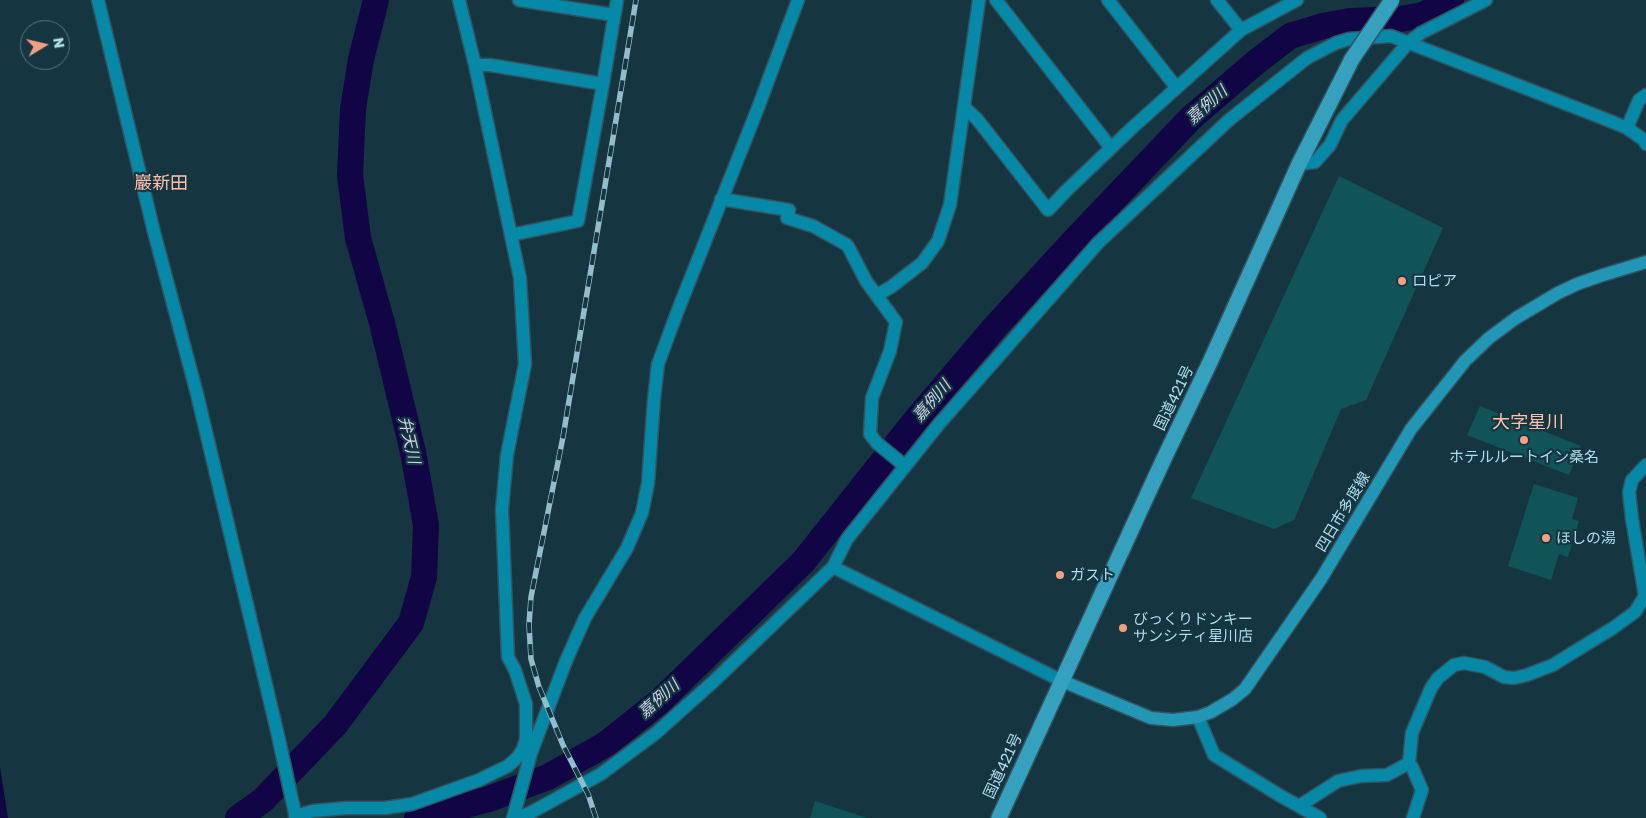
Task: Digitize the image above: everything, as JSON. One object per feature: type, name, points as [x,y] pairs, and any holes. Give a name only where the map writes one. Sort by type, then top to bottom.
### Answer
[{"type":"highway","name":"国道421号","points":[[999,818],[1211,360],[1299,164],[1352,59],[1392,0]]},
{"type":"main road","name":"四日市多度線","points":[[1062,681],[1151,718],[1173,720],[1198,718],[1222,706],[1245,689],[1321,579],[1411,429],[1465,361],[1489,338],[1516,318],[1558,293],[1577,284],[1646,262]]},
{"type":"street","points":[[98,0],[154,232],[199,404],[296,817],[312,811],[329,809],[385,808],[412,804],[495,773],[508,766],[527,751],[585,618],[626,548],[642,513],[648,484],[658,364],[798,0]]},
{"type":"street","points":[[459,0],[475,65],[520,278],[524,328],[524,364],[507,455],[502,509],[508,657],[515,670],[526,704],[527,751],[525,773],[514,815],[530,813],[601,774],[656,733],[713,682],[832,567],[847,539],[902,464],[1098,243],[1229,120],[1307,58],[1336,43],[1350,39],[1391,36],[1628,126],[1646,144]]},
{"type":"street","points":[[523,0],[614,15]]},
{"type":"street","points":[[511,234],[578,221],[617,0]]},
{"type":"street","points":[[877,295],[891,288],[922,263],[938,241],[950,205],[979,0]]},
{"type":"street","points":[[996,0],[1111,148]]},
{"type":"street","points":[[1108,0],[1176,87]]},
{"type":"street","points":[[1217,0],[1241,30]]},
{"type":"street","points":[[965,108],[977,119],[1048,210],[1176,87],[1241,30],[1297,0]]},
{"type":"street","points":[[1299,164],[1315,162],[1330,145],[1342,120],[1408,43],[1421,33],[1486,0]]},
{"type":"street","points":[[475,65],[490,65],[603,84]]},
{"type":"street","points":[[1628,126],[1643,97]]},
{"type":"street","points":[[721,199],[789,210],[787,218],[813,226],[838,240],[850,250],[866,281],[896,322],[890,351],[872,398],[870,434],[877,443],[902,464]]},
{"type":"street","points":[[1408,763],[1412,733],[1431,688],[1454,665],[1464,662],[1485,667],[1504,677],[1527,676],[1561,660],[1635,612],[1645,596],[1645,591],[1632,520],[1629,492],[1632,480],[1646,465]]},
{"type":"street","points":[[832,567],[1062,681]]},
{"type":"street","points":[[1198,718],[1214,754],[1279,795],[1320,818]]},
{"type":"street","points":[[1299,806],[1338,781],[1361,776],[1388,775],[1408,763]]},
{"type":"street","points":[[1408,763],[1412,767],[1422,790],[1413,818]]},
{"type":"shaded area","points":[[0,767],[8,818],[0,818]]},
{"type":"building","points":[[1339,176],[1443,228],[1366,400],[1341,409],[1294,520],[1274,529],[1191,498]]},
{"type":"building","name":"ホテルルートイン桑名","points":[[1480,406],[1581,446],[1569,475],[1467,435]]},
{"type":"building","name":"ほしの湯","points":[[1534,484],[1578,498],[1572,519],[1579,521],[1568,557],[1559,554],[1551,580],[1508,566]]},
{"type":"building","points":[[815,801],[867,818],[810,818]]},
{"type":"waterway","name":"弁天川","points":[[238,818],[263,800],[335,725],[411,623],[424,577],[426,525],[413,452],[382,323],[358,238],[350,175],[353,109],[361,59],[376,0]]},
{"type":"waterway","name":"嘉例川","points":[[417,818],[489,799],[548,777],[606,744],[659,702],[803,562],[915,421],[995,327],[1071,244],[1191,118],[1255,63],[1290,36],[1323,26],[1350,21],[1400,19],[1423,15],[1451,0]]},
{"type":"railway","points":[[596,818],[588,794],[563,745],[539,687],[531,659],[529,625],[531,597],[563,437],[636,0]]},
{"type":"place","name":"ロピア","points":[[1402,281]]},
{"type":"place","name":"ホテルルートイン桑名","points":[[1524,440]]},
{"type":"place","name":"ほしの湯","points":[[1546,538]]},
{"type":"place","name":"ガスト","points":[[1060,575]]},
{"type":"place","name":"びっくりドンキー サンシティ星川店","points":[[1123,628]]},
{"type":"district","name":"巖新田","points":[[161,183]]},
{"type":"district","name":"大字星川","points":[[1528,422]]}]
